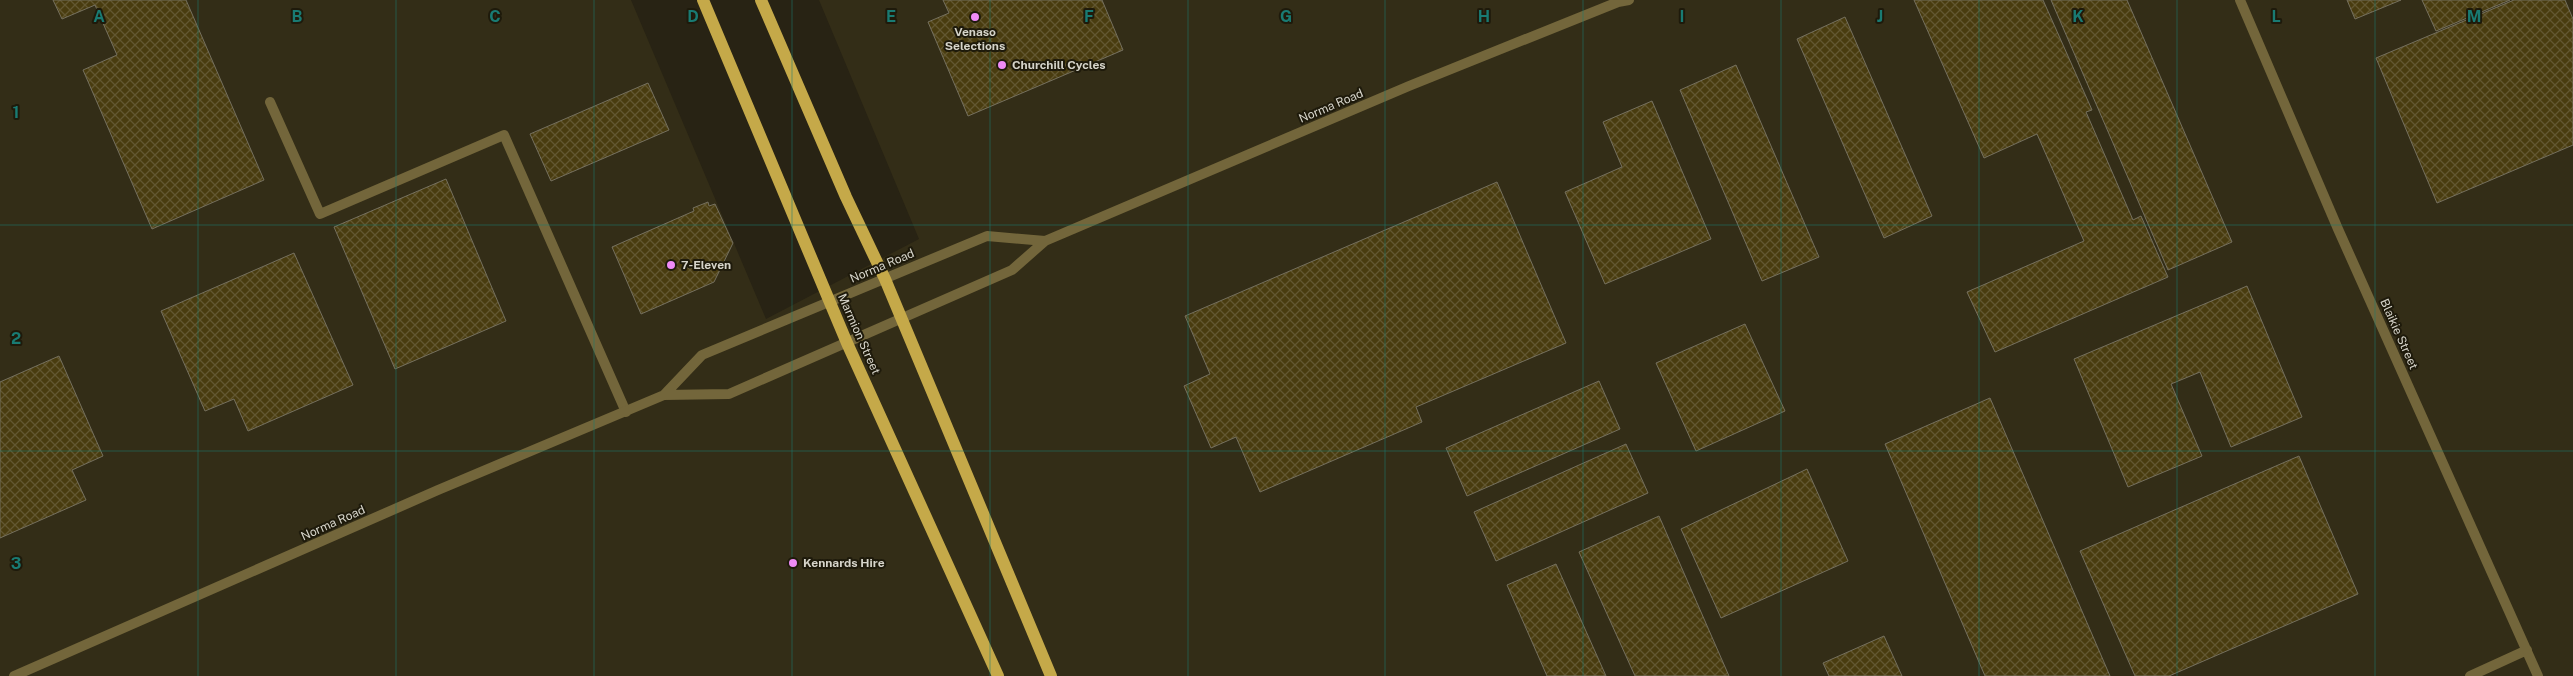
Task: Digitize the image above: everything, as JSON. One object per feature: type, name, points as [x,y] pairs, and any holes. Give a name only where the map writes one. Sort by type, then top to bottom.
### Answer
[{"type":"main road","name":"Marmion Street","points":[[703,0],[847,343],[998,676]]},
{"type":"main road","points":[[761,0],[846,197],[885,278],[1052,676]]},
{"type":"street","name":"Norma Road","points":[[14,676],[438,490],[664,396],[730,394],[1012,270],[1045,241],[1409,86],[1618,2],[1629,0]]},
{"type":"street","name":"Blaikie Street","points":[[2240,0],[2338,229],[2538,676]]},
{"type":"street","points":[[270,102],[320,214],[504,135],[626,412]]},
{"type":"street","name":"Norma Road","points":[[664,396],[702,355],[987,236],[1045,241]]},
{"type":"street","points":[[2470,676],[2527,650]]},
{"type":"shaded area","points":[[0,0],[631,0],[766,319],[919,239],[819,0],[2573,0],[2573,676],[0,676]]},
{"type":"building","points":[[53,0],[186,0],[264,180],[152,229],[83,70],[117,55],[95,5],[62,19]]},
{"type":"building","points":[[943,0],[1102,0],[1123,50],[968,116],[928,22],[949,13]]},
{"type":"building","points":[[1914,0],[2043,0],[2092,110],[2086,112],[2133,220],[2141,216],[2168,277],[1995,352],[1967,292],[2084,241],[2037,134],[1984,158]]},
{"type":"building","points":[[2051,0],[2127,0],[2232,242],[2168,270]]},
{"type":"building","points":[[2347,0],[2401,0],[2355,19]]},
{"type":"building","points":[[2422,0],[2510,0],[2436,31]]},
{"type":"building","points":[[2514,0],[2565,0],[2573,19],[2573,145],[2437,203],[2376,58]]},
{"type":"building","points":[[1845,17],[1932,216],[1884,238],[1797,39]]},
{"type":"building","points":[[1736,65],[1819,257],[1762,281],[1680,90]]},
{"type":"building","points":[[648,83],[669,130],[551,181],[530,134]]},
{"type":"building","points":[[1652,101],[1711,239],[1605,284],[1565,192],[1622,167],[1603,122]]},
{"type":"building","points":[[446,179],[506,321],[395,369],[334,227]]},
{"type":"building","points":[[1497,182],[1566,343],[1416,407],[1422,422],[1260,492],[1236,437],[1211,448],[1184,386],[1210,374],[1185,316]]},
{"type":"building","name":"7-Eleven","points":[[708,202],[709,206],[715,204],[733,243],[714,282],[641,314],[612,247],[694,211],[693,208]]},
{"type":"building","points":[[294,253],[353,385],[248,431],[234,399],[205,411],[161,311]]},
{"type":"building","points":[[2247,286],[2302,417],[2231,447],[2200,372],[2171,384],[2202,456],[2128,487],[2074,359]]},
{"type":"building","points":[[1745,324],[1785,411],[1696,451],[1656,363]]},
{"type":"building","points":[[59,356],[103,456],[72,470],[86,500],[0,538],[0,382]]},
{"type":"building","points":[[1599,381],[1620,429],[1467,496],[1446,448]]},
{"type":"building","points":[[1990,398],[2110,676],[1985,676],[1885,444]]},
{"type":"building","points":[[1626,444],[1648,493],[1496,561],[1474,512]]},
{"type":"building","points":[[2299,456],[2358,594],[2169,676],[2135,676],[2080,551]]},
{"type":"building","points":[[1807,469],[1848,561],[1721,618],[1681,529]]},
{"type":"building","points":[[1659,516],[1729,676],[1635,676],[1579,552]]},
{"type":"building","points":[[1556,564],[1606,676],[1547,676],[1507,585]]},
{"type":"building","points":[[1884,636],[1902,676],[1829,676],[1823,663]]},
{"type":"place","name":"Venaso Selections","points":[[975,17]]},
{"type":"place","name":"Churchill Cycles","points":[[1002,65]]},
{"type":"place","name":"7-Eleven","points":[[671,265]]},
{"type":"place","name":"Kennards Hire","points":[[793,563]]}]
